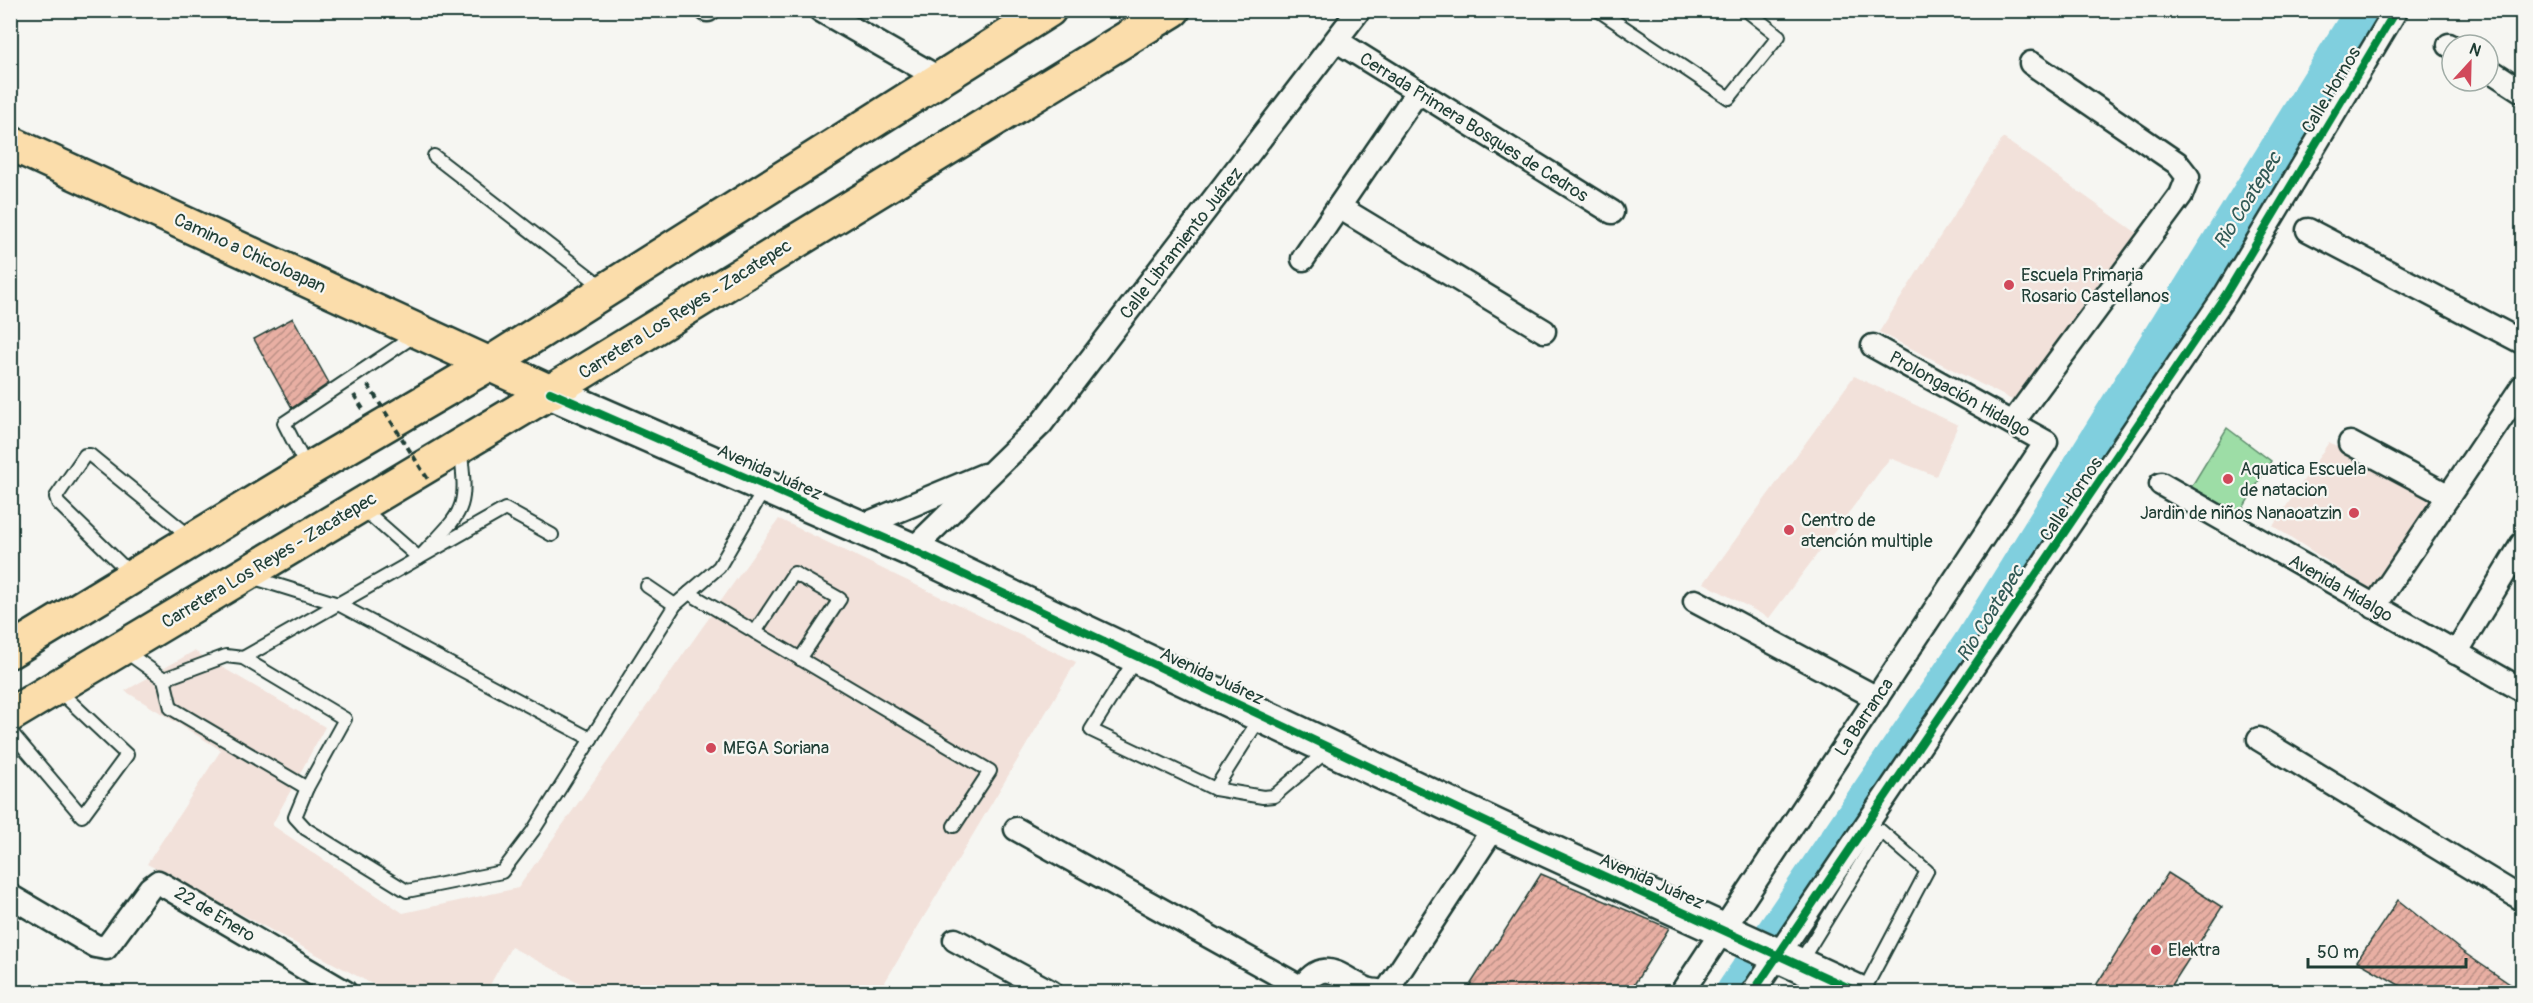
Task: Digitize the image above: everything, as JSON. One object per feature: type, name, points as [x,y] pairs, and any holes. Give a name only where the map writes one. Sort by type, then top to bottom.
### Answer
[{"type":"main road","points":[[10,651],[308,470],[489,364],[1049,10]]},
{"type":"main road","name":"Carretera Los Reyes - Zacatepec","points":[[10,715],[550,392],[1173,10]]},
{"type":"main road","name":"Camino a Chicoloapan","points":[[10,143],[550,392]]},
{"type":"street","points":[[820,10],[939,78]]},
{"type":"street","name":"Calle Libramiento Juárez","points":[[912,550],[1041,424],[1359,10]]},
{"type":"street","name":"Calle Hornos","points":[[1753,993],[1783,957],[2226,294],[2396,10]]},
{"type":"street","name":"Cerrada Primera Bosques de Cedros","points":[[1337,41],[1612,212]]},
{"type":"street","points":[[2013,422],[2181,195],[2188,177],[2177,163],[2031,63]]},
{"type":"street","points":[[2500,77],[2523,91]]},
{"type":"street","points":[[1303,259],[1418,91]]},
{"type":"street","points":[[1338,207],[1544,331]]},
{"type":"street","points":[[2308,230],[2523,342]]},
{"type":"street","name":"Prolongación Hidalgo","points":[[1873,346],[2046,441]]},
{"type":"street","points":[[2374,607],[2523,387]]},
{"type":"street","name":"Avenida Juárez","points":[[550,392],[912,550],[1495,826],[1858,993]]},
{"type":"street","name":"La Barranca","points":[[1682,993],[1733,934],[1876,698],[2046,441]]},
{"type":"street","points":[[2350,443],[2449,496]]},
{"type":"street","name":"Calle Libramiento Juárez","points":[[859,527],[996,470]]},
{"type":"street","name":"Avenida Hidalgo","points":[[2161,484],[2523,690]]},
{"type":"street","points":[[2456,653],[2523,544]]},
{"type":"street","points":[[1695,601],[1876,698]]},
{"type":"street","points":[[2259,739],[2523,899]]},
{"type":"street","points":[[1016,829],[1301,990],[1316,975],[1327,970],[1339,972],[1368,989],[1386,992],[1495,826]]},
{"type":"street","name":"22 de Enero","points":[[10,896],[95,946],[106,948],[150,888],[158,882],[345,993]]},
{"type":"street","points":[[955,940],[1051,993]]},
{"type":"lane","points":[[1598,10],[1729,98],[1779,36],[1746,10]]},
{"type":"lane","points":[[434,156],[606,290]]},
{"type":"lane","points":[[308,470],[284,423],[421,332]]},
{"type":"lane","points":[[419,558],[459,514],[465,495],[460,446]]},
{"type":"lane","points":[[133,576],[58,503],[56,497],[85,455],[90,455],[194,540]]},
{"type":"lane","points":[[165,679],[226,656],[243,658],[345,719],[307,788],[295,817],[306,829],[407,891],[502,872],[532,831],[675,605],[718,567],[766,487]]},
{"type":"lane","points":[[359,506],[419,558]]},
{"type":"lane","points":[[243,658],[505,509],[552,535]]},
{"type":"lane","points":[[755,632],[794,573],[840,599],[800,659]]},
{"type":"lane","points":[[244,575],[338,604],[591,739]]},
{"type":"lane","points":[[646,586],[675,605]]},
{"type":"lane","points":[[689,593],[990,771],[954,826]]},
{"type":"lane","points":[[121,649],[165,679],[171,708],[307,788]]},
{"type":"lane","points":[[1137,657],[1091,730],[1215,789],[1263,797],[1274,796],[1330,748]]},
{"type":"lane","points":[[10,731],[82,816],[127,755],[56,688]]},
{"type":"lane","points":[[1215,789],[1262,716]]},
{"type":"lane","points":[[1783,957],[1881,831],[1927,871],[1863,993]]},
{"type":"path","points":[[368,385],[429,481]]},
{"type":"shaded area","name":"Escuela Primaria Rosario Castellanos","points":[[2003,138],[2144,238],[2022,405],[1879,332]]},
{"type":"shaded area","name":"Centro de atención multiple","points":[[1854,376],[1958,425],[1936,476],[1890,458],[1769,618],[1704,583]]},
{"type":"shaded area","name":"Jardin de niños Nanaoatzin","points":[[2329,442],[2434,500],[2374,591],[2273,526]]},
{"type":"shaded area","points":[[779,519],[1076,662],[879,992],[597,992],[511,947],[486,992],[387,992],[147,864],[221,750],[125,691],[194,651],[325,727],[272,825],[403,913],[518,888]]},
{"type":"green space","name":"Aquatica Escuela de natacion","points":[[2227,428],[2271,461],[2239,515],[2190,489]]},
{"type":"building","points":[[293,318],[329,383],[292,408],[254,339]]},
{"type":"building","name":"Elektra","points":[[2168,873],[2222,907],[2167,993],[2091,993]]},
{"type":"building","points":[[1541,874],[1669,928],[1629,993],[1465,993]]},
{"type":"building","points":[[2398,900],[2463,952],[2523,993],[2413,993],[2357,961]]},
{"type":"waterway","name":"Rio Coatepec","points":[[1735,992],[1971,645],[2365,10]]},
{"type":"cycle path","points":[[1753,992],[2226,294],[2396,10]]},
{"type":"cycle path","points":[[550,392],[912,550],[1495,826],[1858,992]]},
{"type":"place","name":"Escuela Primaria Rosario Castellanos","points":[[2009,285]]},
{"type":"place","name":"Aquatica Escuela de natacion","points":[[2228,479]]},
{"type":"place","name":"Jardin de niños Nanaoatzin","points":[[2354,513]]},
{"type":"place","name":"Centro de atención multiple","points":[[1789,530]]},
{"type":"place","name":"MEGA Soriana","points":[[711,748]]},
{"type":"place","name":"Elektra","points":[[2156,950]]}]
